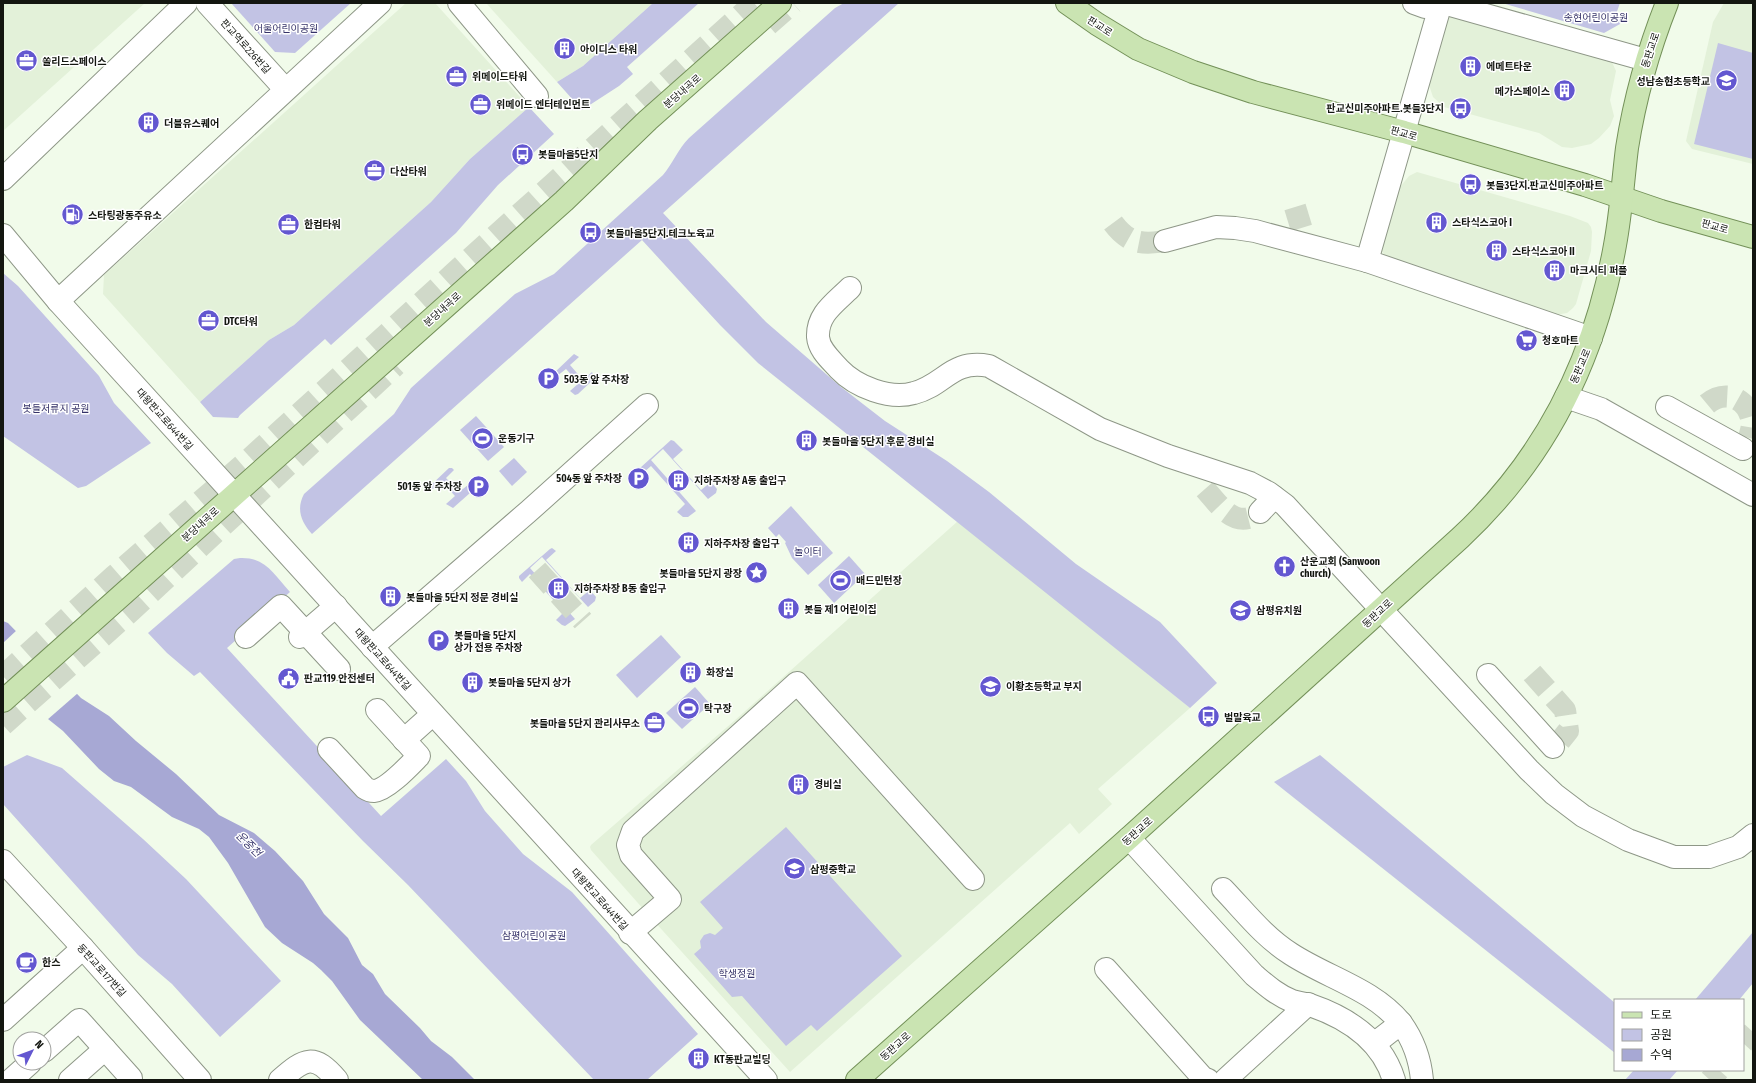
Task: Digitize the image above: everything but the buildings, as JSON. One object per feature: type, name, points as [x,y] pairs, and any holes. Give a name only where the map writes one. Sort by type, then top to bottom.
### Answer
[{"type":"main road","name":"분당내곡로","points":[[3,701],[564,201],[648,120],[780,3]]},
{"type":"main road","name":"판교로","points":[[1067,3],[1097,24],[1132,45],[1180,67],[1253,92],[1404,132],[1585,185],[1621,198],[1753,238]]},
{"type":"main road","name":"동판교로","points":[[857,1080],[1129,838],[1472,527],[1497,501],[1535,452],[1581,367],[1592,338],[1615,244],[1630,134],[1646,60],[1667,3]]},
{"type":"street","points":[[3,179],[186,3]]},
{"type":"street","name":"판교역로226번길","points":[[207,3],[285,89]]},
{"type":"street","points":[[58,301],[285,89],[380,3]]},
{"type":"street","points":[[459,3],[537,96]]},
{"type":"street","points":[[1414,3],[1425,7],[1434,3]]},
{"type":"street","points":[[1367,261],[1442,3],[1646,60]]},
{"type":"street","points":[[1165,241],[1216,227],[1302,237],[1367,261],[1592,338]]},
{"type":"street","name":"대왕판교로644번길","points":[[3,235],[58,301],[336,606],[630,933],[766,1080]]},
{"type":"street","points":[[850,288],[823,314],[818,325],[818,339],[822,349],[832,361],[843,373],[858,384],[876,391],[896,395],[914,393],[961,367],[977,364],[989,366],[1100,429],[1168,456],[1250,483],[1267,504],[1285,506],[1529,770],[1554,794],[1584,816],[1628,840],[1674,857],[1709,858],[1738,847],[1753,835]]},
{"type":"street","points":[[1566,397],[1601,409],[1753,495]]},
{"type":"street","points":[[372,647],[529,511],[647,405]]},
{"type":"street","points":[[1667,407],[1746,444],[1725,479]]},
{"type":"street","points":[[246,637],[282,606],[303,635],[339,669]]},
{"type":"street","points":[[303,635],[336,606]]},
{"type":"street","points":[[1488,675],[1556,744],[1529,770]]},
{"type":"street","points":[[630,933],[670,899],[631,855],[628,845],[633,831],[797,683],[973,879]]},
{"type":"street","points":[[329,749],[362,785],[373,791],[384,787],[419,756],[377,710]]},
{"type":"street","points":[[404,740],[433,714]]},
{"type":"street","points":[[1129,838],[1254,975],[1276,993],[1293,1002],[1308,1004],[1350,1022],[1367,1036],[1381,1051],[1394,1080]]},
{"type":"street","name":"동판교로177번길","points":[[3,861],[83,948],[200,1080]]},
{"type":"street","points":[[1223,889],[1259,929],[1274,942],[1306,963],[1368,995],[1393,1013],[1414,1042],[1418,1055],[1422,1080]]},
{"type":"street","points":[[3,1020],[83,948]]},
{"type":"street","points":[[1106,969],[1203,1078],[1208,1080]]},
{"type":"street","points":[[1225,1080],[1308,1004]]},
{"type":"street","points":[[52,1044],[79,1020],[131,1078],[129,1080]]},
{"type":"street","points":[[1374,1044],[1401,1023]]},
{"type":"street","points":[[70,1080],[105,1050]]},
{"type":"street","points":[[280,1080],[296,1067],[309,1062],[317,1063],[325,1067],[338,1080]]},
{"type":"street","points":[[11,1080],[21,1071]]},
{"type":"shaded area","name":"쏠리드스페이스","points":[[3,3],[145,3],[3,131]]},
{"type":"shaded area","points":[[406,3],[435,3],[529,107],[470,159],[431,202],[294,325],[269,340],[200,402],[103,294],[104,275]]},
{"type":"shaded area","name":"아이디스 타워","points":[[486,3],[653,3],[583,66],[557,82]]},
{"type":"shaded area","name":"성남송현초등학교","points":[[1724,3],[1753,3],[1753,164],[1692,149],[1686,141],[1713,22]]},
{"type":"shaded area","points":[[1451,16],[1611,60],[1616,71],[1610,100],[1614,116],[1610,126],[1591,144],[1572,148],[1562,147],[1539,133],[1444,107],[1433,97],[1428,82],[1448,17]]},
{"type":"shaded area","points":[[1417,172],[1570,216],[1588,223],[1592,232],[1591,251],[1576,304],[1573,308],[1567,313],[1556,315],[1385,257],[1382,251],[1384,238],[1400,187],[1409,176]]},
{"type":"shaded area","points":[[958,521],[1190,708],[1098,789],[1112,804],[1079,834],[1070,823],[790,1072],[645,911],[590,847]]},
{"type":"green space","name":"어울어린이공원","points":[[231,3],[351,3],[295,53],[275,52]]},
{"type":"green space","points":[[653,3],[699,3],[627,67],[633,74],[619,86],[582,110],[557,82],[583,66]]},
{"type":"green space","points":[[844,3],[899,3],[663,213],[766,322],[841,387],[885,421],[947,461],[989,492],[1076,564],[1160,622],[1217,683],[1190,708],[758,363],[720,325],[642,240],[312,534],[305,525],[300,510],[300,505],[304,494],[394,414],[411,388],[515,294],[554,274],[663,175],[689,138],[835,8]]},
{"type":"green space","name":"송현어린이공원","points":[[1502,3],[1620,3],[1615,17],[1622,20],[1620,24],[1604,33]]},
{"type":"green space","name":"성남송현초등학교","points":[[1718,43],[1753,53],[1753,159],[1694,144]]},
{"type":"green space","points":[[529,107],[554,134],[498,185],[456,233],[331,345],[325,339],[238,418],[213,417],[200,402],[269,340],[294,325],[431,202],[470,159]]},
{"type":"green space","name":"봇들저류지 공원","points":[[3,273],[18,286],[99,376],[114,403],[151,443],[86,486],[78,488],[3,436]]},
{"type":"green space","points":[[574,354],[579,357],[570,365],[583,380],[592,372],[595,378],[575,395],[570,391],[579,383],[566,369],[557,376],[554,373]]},
{"type":"green space","name":"운동기구","points":[[476,416],[504,447],[488,461],[460,430]]},
{"type":"green space","points":[[671,440],[683,450],[673,459],[701,490],[711,482],[717,489],[716,493],[708,499],[663,449],[651,460],[696,511],[688,517],[683,517],[677,512],[685,504],[651,466],[643,473],[640,470],[640,468]]},
{"type":"green space","name":"운동기구","points":[[514,458],[527,472],[512,486],[499,471]]},
{"type":"green space","points":[[449,468],[454,470],[446,478],[459,492],[468,485],[471,489],[470,493],[453,508],[446,504],[455,496],[442,482],[433,489],[430,486]]},
{"type":"green space","name":"놀이터","points":[[791,506],[833,553],[808,575],[792,558],[785,543],[786,542],[779,534],[776,537],[768,528]]},
{"type":"green space","points":[[552,548],[556,551],[546,560],[580,598],[590,590],[596,597],[595,601],[588,607],[542,557],[530,568],[575,619],[565,626],[556,620],[564,612],[530,574],[522,582],[519,578],[519,576]]},
{"type":"green space","name":"배드민턴장","points":[[849,556],[865,574],[834,603],[818,585]]},
{"type":"green space","name":"삼평어린이공원","points":[[240,558],[257,560],[269,568],[290,592],[227,648],[381,816],[446,759],[466,781],[485,811],[523,854],[572,892],[698,1034],[647,1080],[594,1080],[408,885],[363,841],[200,672],[194,676],[167,653],[148,633],[234,559]]},
{"type":"green space","points":[[661,635],[681,657],[637,698],[616,675]]},
{"type":"green space","name":"탁구장","points":[[695,687],[710,704],[682,729],[666,713]]},
{"type":"green space","points":[[27,755],[62,768],[143,839],[186,879],[281,981],[220,1037],[172,984],[138,955],[3,804],[3,767]]},
{"type":"green space","points":[[1320,755],[1614,1002],[1614,1052],[1274,782]]},
{"type":"green space","name":"학생정원","points":[[786,827],[902,956],[817,1031],[811,1025],[786,1046],[742,996],[732,997],[694,954],[701,948],[700,941],[704,935],[710,933],[715,935],[723,928],[700,902]]},
{"type":"green space","points":[[1753,932],[1753,983],[1740,999],[1696,999]]},
{"type":"green space","points":[[1633,1071],[1677,1071],[1669,1080],[1625,1080]]},
{"type":"water","name":"운중천","points":[[3,621],[8,623],[81,698],[109,716],[136,741],[176,774],[219,815],[254,833],[275,851],[303,881],[324,914],[348,938],[362,965],[373,974],[385,994],[420,1028],[431,1041],[452,1057],[475,1080],[423,1080],[360,1020],[332,981],[321,970],[313,963],[282,943],[265,927],[228,863],[209,837],[199,829],[172,817],[131,787],[114,781],[99,769],[63,731],[3,683]]},
{"type":"pier","points":[[17,630],[78,693],[47,720],[3,686],[3,643]]},
{"type":"tunnel","points":[[3,676],[114,576],[246,462],[754,3]]},
{"type":"tunnel","points":[[768,25],[793,3]]},
{"type":"tunnel","points":[[1295,207],[1302,230]]},
{"type":"tunnel","points":[[1113,223],[1130,239],[1149,243],[1165,241]]},
{"type":"tunnel","points":[[3,725],[131,611],[396,365]]},
{"type":"tunnel","points":[[1707,404],[1714,399],[1722,397],[1736,398],[1741,402],[1750,415],[1752,423],[1749,438]]},
{"type":"tunnel","points":[[1205,489],[1223,509],[1236,518],[1243,519],[1260,512]]},
{"type":"tunnel","points":[[537,570],[583,621]]},
{"type":"tunnel","points":[[1532,673],[1565,710],[1568,731],[1560,741]]},
{"type":"tunnel","points":[[1744,1042],[1753,1032]]},
{"type":"tunnel","points":[[1710,1080],[1718,1071]]},
{"type":"place","name":"아이디스 타워","points":[[564,49]]},
{"type":"place","name":"쏠리드스페이스","points":[[27,61]]},
{"type":"place","name":"에메트타운","points":[[1470,66]]},
{"type":"place","name":"위메이드타워","points":[[456,76]]},
{"type":"place","name":"성남송현초등학교","points":[[1726,81]]},
{"type":"place","name":"메가스페이스","points":[[1565,91]]},
{"type":"place","name":"위메이드 엔터테인먼트","points":[[480,104]]},
{"type":"place","name":"판교신미주아파트.봇들3단지","points":[[1460,108]]},
{"type":"place","name":"더블유스퀘어","points":[[148,123]]},
{"type":"place","name":"봇들마을5단지","points":[[523,154]]},
{"type":"place","name":"다산타워","points":[[374,171]]},
{"type":"place","name":"봇들3단지.판교신미주아파트","points":[[1471,185]]},
{"type":"place","name":"스타팅광동주유소","points":[[73,215]]},
{"type":"place","name":"스타식스코아 I","points":[[1437,222]]},
{"type":"place","name":"한컴타워","points":[[288,224]]},
{"type":"place","name":"봇들마을5단지.테크노육교","points":[[590,233]]},
{"type":"place","name":"스타식스코아 II","points":[[1496,251]]},
{"type":"place","name":"마크시티 퍼플","points":[[1555,270]]},
{"type":"place","name":"DTC타워","points":[[209,321]]},
{"type":"place","name":"청호마트","points":[[1527,340]]},
{"type":"place","name":"503동 앞 주차장","points":[[549,379]]},
{"type":"place","name":"운동기구","points":[[482,438]]},
{"type":"place","name":"봇들마을 5단지 후문 경비실","points":[[807,441]]},
{"type":"place","name":"504동 앞 주차장","points":[[638,478]]},
{"type":"place","name":"지하주차장 A동 출입구","points":[[679,480]]},
{"type":"place","name":"501동 앞 주차장","points":[[478,486]]},
{"type":"place","name":"지하주차장 출입구","points":[[688,543]]},
{"type":"place","name":"산운교회 (Sanwoon church)","points":[[1284,567]]},
{"type":"place","name":"봇들마을 5단지 광장","points":[[757,573]]},
{"type":"place","name":"배드민턴장","points":[[841,580]]},
{"type":"place","name":"지하주차장 B동 출입구","points":[[559,588]]},
{"type":"place","name":"봇들마을 5단지 정문 경비실","points":[[390,597]]},
{"type":"place","name":"봇들 제1 어린이집","points":[[789,609]]},
{"type":"place","name":"삼평유치원","points":[[1241,610]]},
{"type":"place","name":"봇들마을 5단지 상가 전용 주차장","points":[[439,641]]},
{"type":"place","name":"화장실","points":[[691,672]]},
{"type":"place","name":"판교119 안전센터","points":[[288,678]]},
{"type":"place","name":"봇들마을 5단지 상가","points":[[473,682]]},
{"type":"place","name":"이황초등학교 부지","points":[[990,686]]},
{"type":"place","name":"탁구장","points":[[688,708]]},
{"type":"place","name":"벌말육교","points":[[1209,717]]},
{"type":"place","name":"봇들마을 5단지 관리사무소","points":[[655,723]]},
{"type":"place","name":"경비실","points":[[798,784]]},
{"type":"place","name":"삼평중학교","points":[[795,869]]},
{"type":"place","name":"한스","points":[[27,962]]},
{"type":"place","name":"KT동판교빌딩","points":[[699,1059]]}]
